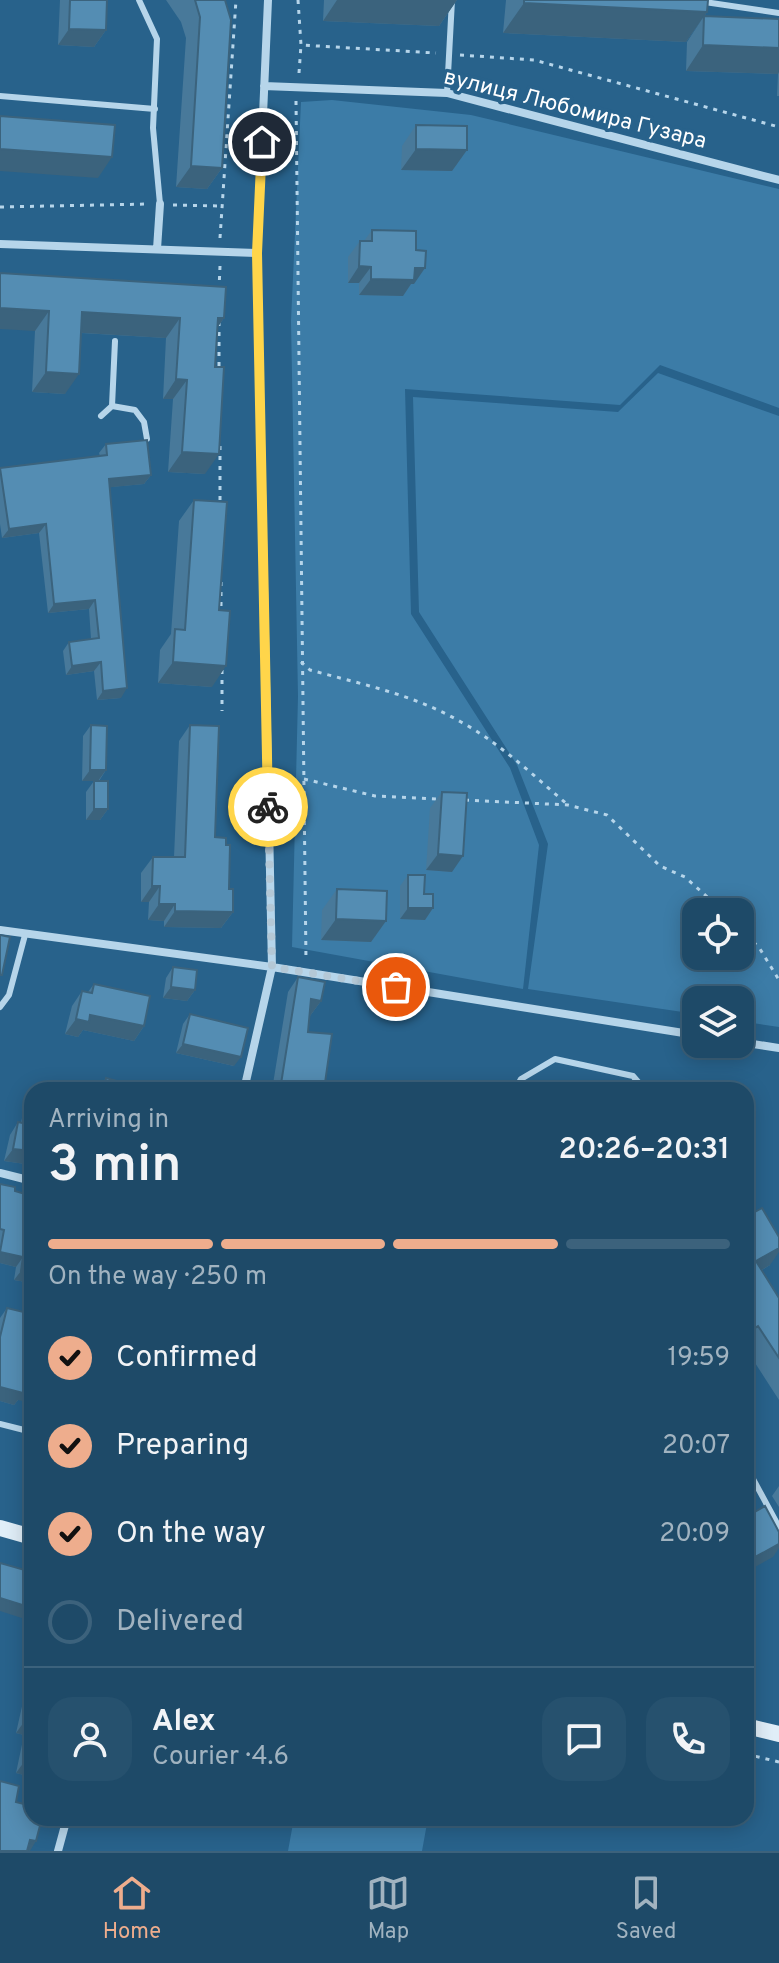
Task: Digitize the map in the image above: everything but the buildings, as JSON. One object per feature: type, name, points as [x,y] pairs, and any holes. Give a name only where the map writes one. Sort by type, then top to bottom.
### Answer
[{"type":"street","points":[[246,1082],[272,967],[257,253],[268,0]]},
{"type":"street","name":"вулиця Любомира Гузара","points":[[264,86],[447,93],[779,180]]},
{"type":"street","points":[[157,249],[160,204]]},
{"type":"street","points":[[0,244],[257,253]]},
{"type":"street","points":[[0,930],[272,967],[682,1033]]},
{"type":"street","points":[[754,1044],[779,1048]]},
{"type":"street","points":[[0,1173],[24,1179]]},
{"type":"street","points":[[0,1528],[24,1535]]},
{"type":"street","points":[[754,1728],[779,1734]]},
{"type":"street","points":[[58,1851],[65,1826]]},
{"type":"lane","points":[[139,0],[157,39],[155,109],[160,204]]},
{"type":"lane","points":[[447,93],[452,0]]},
{"type":"lane","points":[[691,0],[779,13]]},
{"type":"lane","points":[[0,96],[155,109]]},
{"type":"lane","points":[[101,416],[112,406],[115,341]]},
{"type":"lane","points":[[112,406],[139,413],[147,439]]},
{"type":"lane","points":[[0,1007],[9,995],[25,935]]},
{"type":"lane","points":[[519,1082],[555,1059],[633,1076],[638,1082]]},
{"type":"lane","points":[[0,1424],[24,1430]]},
{"type":"lane","points":[[754,1481],[779,1527]]},
{"type":"path","points":[[219,299],[221,206],[236,0]]},
{"type":"path","points":[[298,0],[301,45],[294,126],[306,973]]},
{"type":"path","points":[[225,12],[234,25]]},
{"type":"path","points":[[301,45],[534,60],[779,127]]},
{"type":"path","points":[[0,207],[221,206]]},
{"type":"path","points":[[219,314],[219,378]]},
{"type":"path","points":[[220,441],[220,505]]},
{"type":"path","points":[[221,568],[221,616]]},
{"type":"path","points":[[300,661],[310,670],[408,698],[460,721],[501,748],[568,805]]},
{"type":"path","points":[[221,664],[222,711]]},
{"type":"path","points":[[302,778],[375,796],[449,800]]},
{"type":"path","points":[[464,800],[568,805],[607,815],[660,866],[685,877],[708,898]]},
{"type":"path","points":[[754,942],[779,980]]},
{"type":"path","points":[[754,1756],[779,1762]]},
{"type":"shaded area","points":[[332,100],[471,115],[779,189],[779,408],[660,365],[620,405],[405,389],[411,614],[510,768],[539,845],[523,989],[292,947],[298,696],[291,321],[301,102]]},
{"type":"shaded area","points":[[658,373],[779,416],[779,1027],[754,1023],[754,986],[682,986],[682,1012],[528,989],[548,844],[517,765],[419,612],[413,397],[618,412]]},
{"type":"shaded area","points":[[293,1826],[427,1826],[422,1851],[288,1851]]},
{"type":"way so far","points":[[268,807],[272,967],[396,987]]},
{"type":"route","points":[[262,142],[257,253],[268,807]]}]
